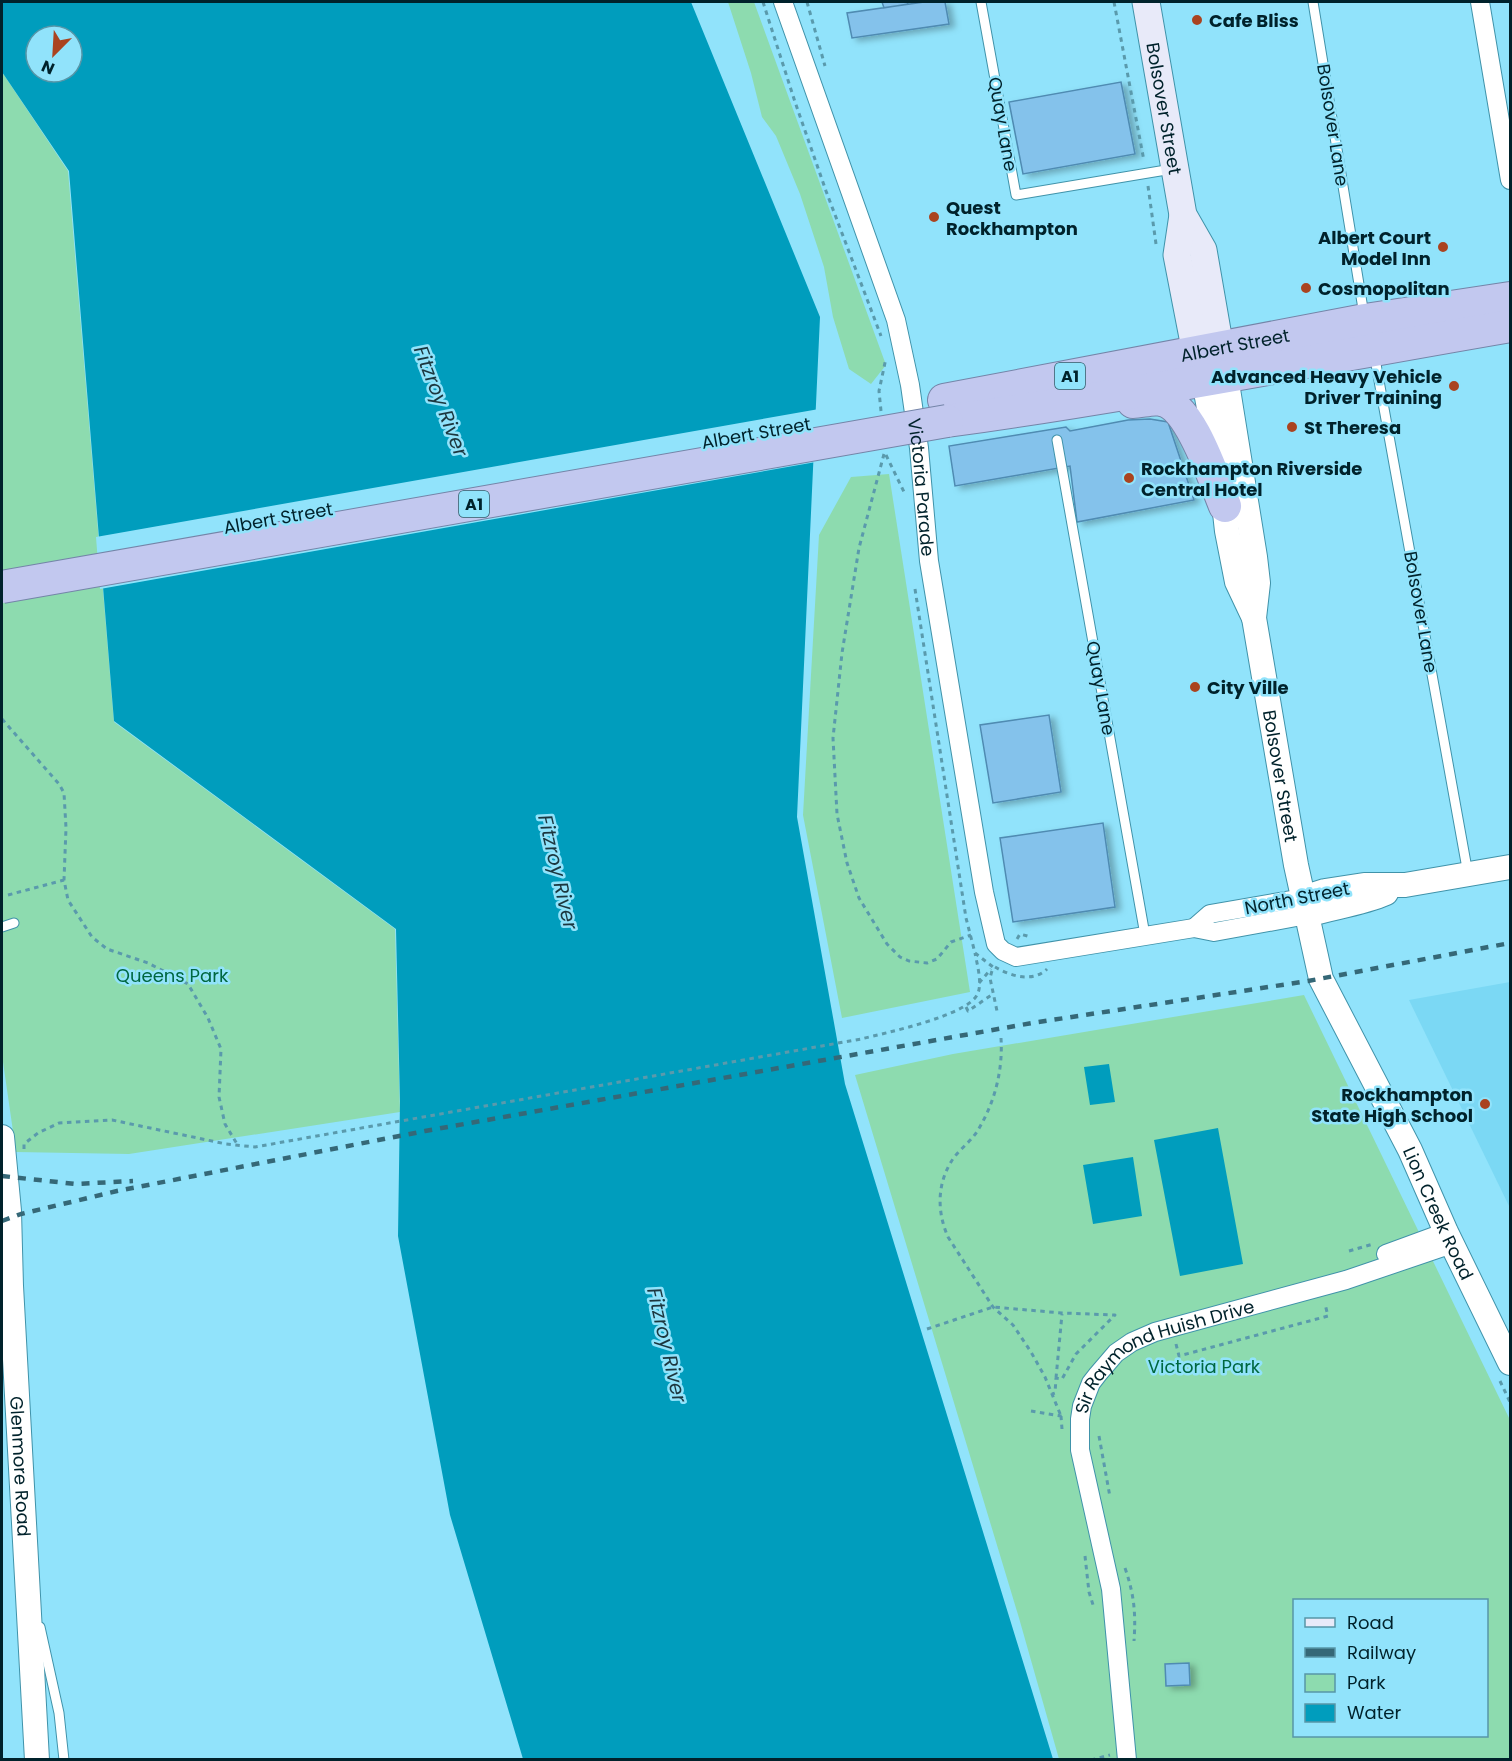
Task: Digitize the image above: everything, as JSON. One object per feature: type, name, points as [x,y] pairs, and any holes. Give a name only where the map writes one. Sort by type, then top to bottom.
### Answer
[{"type":"highway","name":"Albert Street","points":[[2,567],[1212,365],[1369,335],[1510,298]]},
{"type":"highway","name":"Albert Street","points":[[1369,335],[1510,326]]},
{"type":"highway","name":"Albert Street","points":[[2,587],[945,411],[1054,406],[1212,365]]},
{"type":"highway","points":[[1054,406],[1162,400],[1178,411],[1191,425],[1225,506]]},
{"type":"main road","name":"Bolsover Street","points":[[1146,2],[1183,215],[1177,255],[1212,365]]},
{"type":"street","name":"Victoria Parade","points":[[783,2],[896,321],[910,385],[919,448],[931,572],[982,880],[996,944],[1003,951],[1016,957],[1036,954]]},
{"type":"street","points":[[1480,2],[1510,180]]},
{"type":"street","name":"Bolsover Street","points":[[1212,365],[1220,467],[1237,582],[1254,618],[1305,906]]},
{"type":"street","name":"Bolsover Street","points":[[1212,365],[1255,557],[1258,583],[1254,618]]},
{"type":"street","name":"North Street","points":[[1036,954],[1194,928],[1210,914],[1305,906],[1325,891],[1364,885],[1405,885],[1510,867]]},
{"type":"street","name":"Lion Creek Road","points":[[1305,906],[1321,979],[1410,1149],[1449,1238],[1510,1362]]},
{"type":"street","name":"Glenmore Road","points":[[2,1137],[7,1177],[5,1211],[8,1345],[28,1578],[37,1760]]},
{"type":"street","name":"Sir Raymond Huish Drive","points":[[1127,1760],[1111,1589],[1080,1450],[1082,1406],[1098,1374],[1116,1353],[1132,1342],[1155,1332],[1346,1281],[1449,1238]]},
{"type":"lane","name":"Quay Lane","points":[[981,2],[1016,195],[1175,168]]},
{"type":"lane","name":"Bolsover Lane","points":[[1313,2],[1369,335],[1468,874]]},
{"type":"lane","name":"Quay Lane","points":[[1057,440],[1145,935]]},
{"type":"lane","points":[[2,927],[14,922]]},
{"type":"lane","points":[[28,1578],[59,1713],[64,1760]]},
{"type":"path","points":[[763,2],[795,102],[883,344]]},
{"type":"path","points":[[882,421],[879,391],[886,355],[889,365]]},
{"type":"path","points":[[904,482],[905,494],[885,452],[859,549],[842,653],[833,738],[837,814],[847,863],[859,898],[887,944],[900,957],[909,961],[927,963],[936,959],[951,942],[971,935]]},
{"type":"path","points":[[7,1177],[20,1173],[24,1144],[38,1133],[60,1123],[112,1120],[255,1147],[861,1039],[888,1033],[972,1003],[977,995],[979,983],[975,953],[966,918],[918,618],[915,584]]},
{"type":"path","points":[[2,719],[59,784],[64,793],[66,828],[64,880],[68,900],[92,937],[107,949],[148,963],[188,984],[208,1018],[221,1048],[219,1097],[225,1124],[238,1145]]},
{"type":"path","points":[[2,728],[6,724]]},
{"type":"path","points":[[8,895],[64,880]]},
{"type":"path","points":[[975,953],[993,967]]},
{"type":"path","points":[[979,983],[993,967]]},
{"type":"path","points":[[993,967],[990,974],[997,1011]]},
{"type":"path","points":[[965,1007],[968,1011],[993,994]]},
{"type":"path","points":[[1001,1038],[1003,1059],[995,1092],[978,1131],[951,1162],[939,1204],[943,1226],[948,1237],[993,1306],[1013,1324],[1045,1377],[1061,1416],[1062,1431]]},
{"type":"path","points":[[1175,1340],[1179,1356],[1328,1316],[1325,1302]]},
{"type":"path","points":[[927,1329],[993,1306],[1062,1313],[1115,1315],[1076,1354],[1062,1379],[1056,1378]]},
{"type":"path","points":[[1052,1394],[1055,1393],[1062,1313]]},
{"type":"path","points":[[1031,1411],[1068,1418]]},
{"type":"path","points":[[1098,1433],[1111,1504]]},
{"type":"path","points":[[1084,1549],[1089,1592],[1096,1613]]},
{"type":"path","points":[[1123,1558],[1132,1587],[1136,1613],[1134,1647]]},
{"type":"path","points":[[1091,1760],[1115,1754],[1114,1760]]},
{"type":"shaded area","name":"Rockhampton State High School","points":[[1510,982],[1510,1208],[1409,1000]]},
{"type":"green space","points":[[728,2],[754,2],[886,365],[871,384],[849,369],[833,317],[824,267],[800,194],[776,136],[762,117],[751,73]]},
{"type":"green space","name":"Queens Park","points":[[2,72],[68,171],[114,722],[395,929],[400,1112],[129,1154],[16,1152],[2,1055]]},
{"type":"green space","points":[[889,474],[970,992],[842,1018],[803,815],[819,535],[851,477]]},
{"type":"green space","name":"Victoria Park","points":[[1304,995],[1510,1420],[1510,1759],[1059,1759],[1019,1618],[855,1075],[953,1054]]},
{"type":"water","name":"Fitzroy River","points":[[2,2],[691,2],[820,317],[797,817],[845,1084],[1053,1759],[523,1759],[450,1515],[398,1236],[400,1101],[396,929],[114,721],[69,171],[2,72]]},
{"type":"water","points":[[1109,1064],[1115,1102],[1090,1105],[1084,1067]]},
{"type":"water","points":[[1218,1128],[1243,1264],[1180,1276],[1154,1140]]},
{"type":"water","points":[[1133,1157],[1142,1216],[1093,1224],[1083,1165]]},
{"type":"pier","points":[[819,409],[816,462],[100,589],[96,537]]},
{"type":"building","points":[[882,2],[907,2],[908,4],[884,8]]},
{"type":"building","points":[[924,2],[945,2],[949,24],[852,38],[847,13]]},
{"type":"building","points":[[1121,82],[1135,154],[1023,174],[1009,102]]},
{"type":"building","name":"Rockhampton Riverside Central Hotel","points":[[1150,419],[1168,422],[1194,500],[1077,522],[1070,466],[955,486],[949,446],[1066,427],[1070,431],[1128,420]]},
{"type":"building","points":[[1049,715],[1061,792],[993,803],[980,725]]},
{"type":"building","points":[[1103,823],[1115,907],[1013,922],[1000,838]]},
{"type":"building","points":[[1189,1663],[1190,1685],[1166,1686],[1165,1664]]},
{"type":"railway","points":[[2,1221],[21,1214],[117,1191],[425,1131],[1032,1023],[1308,981],[1510,943]]},
{"type":"railway","points":[[2,1176],[75,1184],[133,1181]]},
{"type":"place","name":"Cafe Bliss","points":[[1197,20]]},
{"type":"place","name":"Quest Rockhampton","points":[[934,217]]},
{"type":"place","name":"Albert Court Model Inn","points":[[1443,247]]},
{"type":"place","name":"Cosmopolitan","points":[[1306,288]]},
{"type":"place","name":"Advanced Heavy Vehicle Driver Training","points":[[1454,386]]},
{"type":"place","name":"St Theresa","points":[[1292,427]]},
{"type":"place","name":"Rockhampton Riverside Central Hotel","points":[[1129,478]]},
{"type":"place","name":"City Ville","points":[[1195,687]]},
{"type":"place","name":"Rockhampton State High School","points":[[1485,1104]]}]
